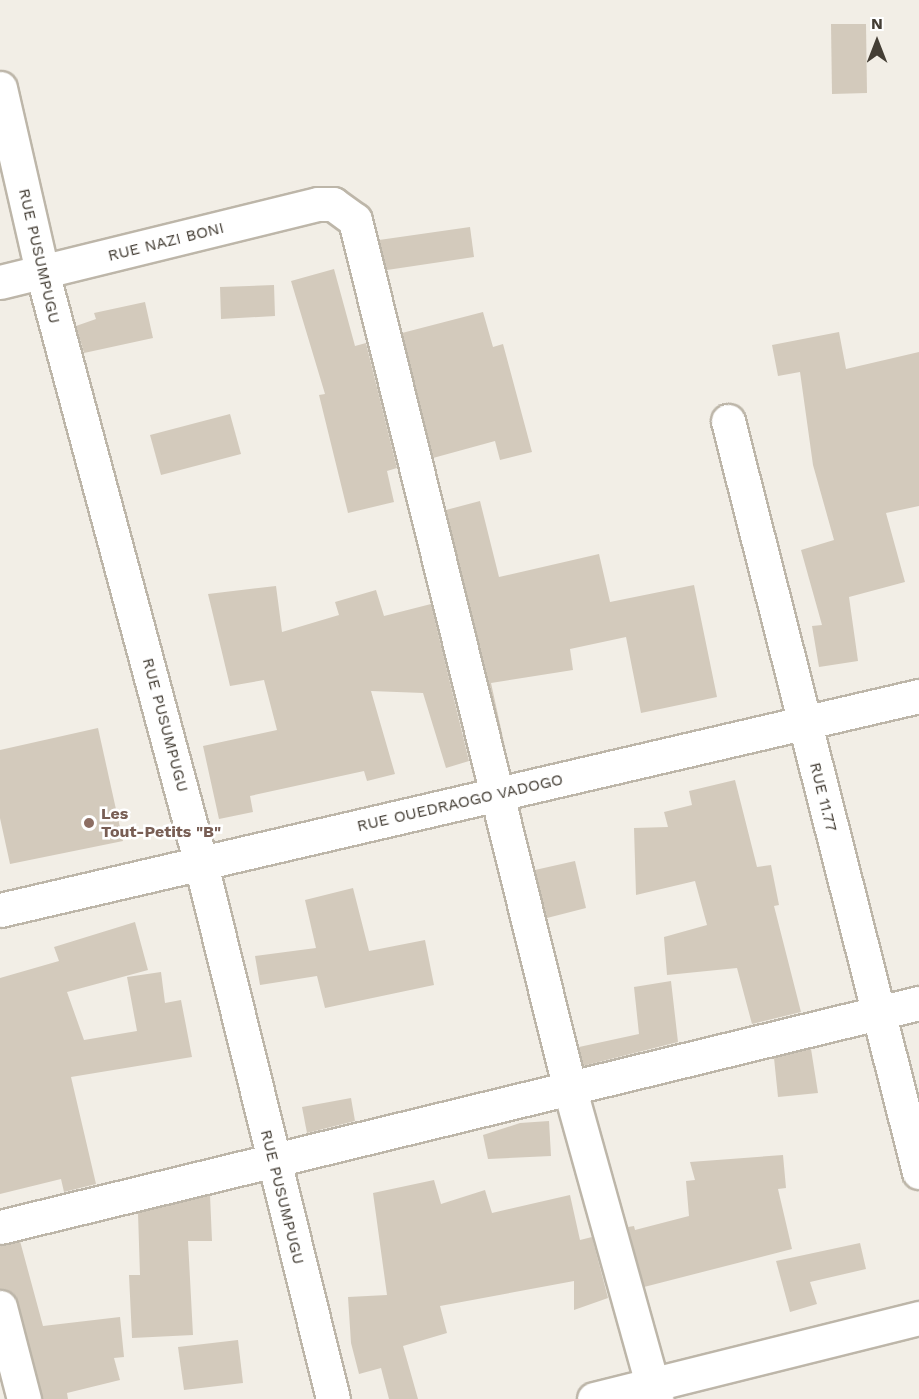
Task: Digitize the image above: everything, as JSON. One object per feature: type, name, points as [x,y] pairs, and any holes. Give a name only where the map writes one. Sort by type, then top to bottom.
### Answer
[{"type":"street","name":"RUE PUSUMPUGU","points":[[0,88],[42,272],[201,864],[333,1399]]},
{"type":"street","name":"RUE NAZI BONI","points":[[0,282],[333,204],[355,220],[498,795]]},
{"type":"street","name":"RUE 11.77","points":[[728,421],[876,1012],[919,1172]]},
{"type":"street","name":"RUE OUEDRAOGO VADOGO","points":[[0,910],[919,696]]},
{"type":"street","points":[[498,795],[570,1090],[654,1392]]},
{"type":"street","points":[[0,1227],[570,1090],[919,1003]]},
{"type":"street","points":[[0,1307],[24,1399]]},
{"type":"street","points":[[594,1399],[654,1392],[919,1318]]},
{"type":"building","points":[[831,24],[866,24],[867,93],[832,94]]},
{"type":"building","points":[[470,227],[474,257],[387,270],[379,240]]},
{"type":"building","points":[[334,269],[355,346],[366,343],[397,468],[387,471],[394,502],[348,513],[319,395],[325,394],[291,281]]},
{"type":"building","points":[[274,285],[275,316],[221,319],[220,287]]},
{"type":"building","points":[[145,302],[153,338],[84,353],[76,326],[96,319],[94,313]]},
{"type":"building","points":[[483,312],[493,347],[503,344],[532,452],[500,460],[495,441],[433,458],[402,333]]},
{"type":"building","points":[[839,332],[846,369],[919,352],[919,506],[886,513],[905,582],[849,597],[858,661],[819,667],[812,626],[822,625],[801,550],[834,540],[813,465],[800,372],[778,376],[772,345]]},
{"type":"building","points":[[230,414],[241,454],[161,475],[150,435]]},
{"type":"building","points":[[480,501],[499,577],[599,554],[610,602],[694,585],[717,697],[641,713],[626,637],[570,649],[573,670],[491,683],[507,756],[446,510]]},
{"type":"building","points":[[276,586],[282,632],[339,615],[335,602],[376,590],[384,616],[431,604],[469,761],[446,768],[423,693],[371,691],[395,774],[367,781],[364,771],[250,796],[253,812],[219,819],[203,746],[277,730],[264,680],[230,686],[208,594]]},
{"type":"building","points":[[98,728],[123,841],[10,864],[0,818],[0,750]]},
{"type":"building","points":[[735,780],[757,867],[771,865],[779,905],[774,906],[801,1012],[752,1024],[737,968],[667,975],[664,937],[707,925],[695,881],[636,895],[634,828],[668,827],[664,812],[692,805],[689,791]]},
{"type":"building","points":[[575,861],[586,908],[547,918],[535,870]]},
{"type":"building","points":[[353,888],[369,951],[425,940],[434,985],[325,1008],[317,976],[260,985],[255,956],[316,948],[305,900]]},
{"type":"building","points":[[135,922],[148,970],[67,992],[84,1040],[137,1031],[127,977],[161,972],[165,1003],[181,1000],[192,1057],[71,1077],[96,1184],[64,1192],[61,1179],[0,1194],[0,978],[59,961],[54,947]]},
{"type":"building","points":[[671,981],[678,1042],[583,1066],[579,1047],[639,1034],[634,987]]},
{"type":"building","points":[[811,1049],[818,1093],[778,1097],[774,1058]]},
{"type":"building","points":[[351,1098],[355,1121],[307,1133],[302,1107]]},
{"type":"building","points":[[549,1121],[551,1156],[488,1159],[483,1135],[520,1123]]},
{"type":"building","points":[[783,1155],[786,1188],[778,1189],[792,1249],[644,1287],[628,1227],[634,1226],[635,1230],[689,1216],[686,1181],[695,1180],[690,1162]]},
{"type":"building","points":[[434,1180],[441,1204],[485,1190],[492,1213],[570,1195],[580,1240],[592,1237],[608,1298],[574,1310],[574,1281],[440,1306],[447,1333],[403,1346],[418,1399],[389,1399],[381,1368],[359,1374],[351,1343],[348,1297],[387,1295],[373,1193]]},
{"type":"building","points":[[210,1195],[212,1241],[188,1241],[193,1335],[132,1338],[129,1275],[140,1275],[138,1213]]},
{"type":"building","points":[[20,1241],[43,1326],[120,1317],[124,1357],[114,1358],[120,1380],[67,1393],[68,1399],[42,1399],[18,1302],[13,1293],[0,1289],[0,1245]]},
{"type":"building","points":[[860,1243],[866,1269],[810,1282],[817,1304],[790,1312],[776,1261]]},
{"type":"building","points":[[238,1340],[243,1383],[184,1390],[178,1347]]},
{"type":"place","name":"Les Tout-Petits \"B\"","points":[[89,823]]}]
